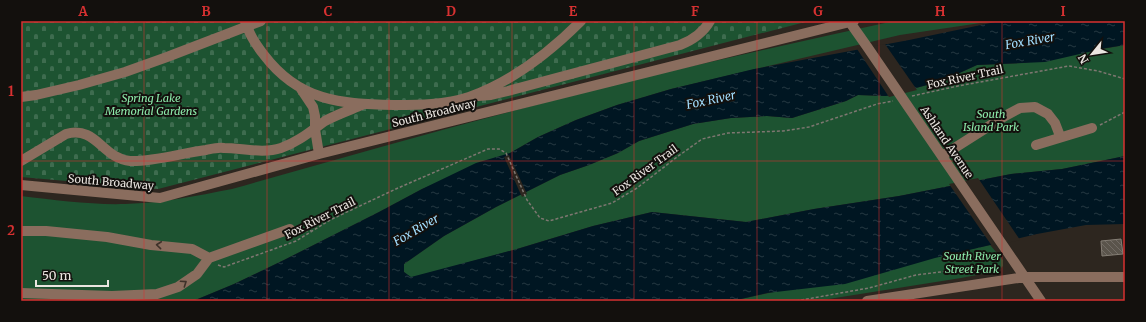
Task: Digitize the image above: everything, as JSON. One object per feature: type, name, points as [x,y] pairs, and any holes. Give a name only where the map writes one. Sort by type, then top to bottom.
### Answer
[{"type":"street","points":[[21,97],[79,85],[125,72],[167,57],[246,24],[262,21]]},
{"type":"street","points":[[246,24],[254,41],[269,62],[288,81],[310,93],[326,98],[364,104],[429,104],[458,100],[507,79],[527,66],[565,36],[581,21]]},
{"type":"street","points":[[470,96],[508,91],[680,45],[699,35],[710,21]]},
{"type":"street","name":"Ashland Avenue","points":[[851,21],[1042,301]]},
{"type":"street","name":"South Broadway","points":[[21,185],[160,198],[319,154],[851,21]]},
{"type":"street","points":[[299,88],[313,107],[319,154]]},
{"type":"street","points":[[21,161],[62,136],[72,132],[78,132],[92,137],[112,155],[122,160],[131,161],[154,159],[222,148],[273,151],[291,144],[326,121],[364,104]]},
{"type":"street","points":[[942,156],[1020,108],[1036,108],[1048,114],[1055,123],[1060,136]]},
{"type":"street","points":[[1036,145],[1060,136],[1092,128]]},
{"type":"street","points":[[21,293],[112,296],[157,294],[178,287],[197,274],[209,258],[290,229]]},
{"type":"street","points":[[21,231],[46,231],[107,237],[151,244],[192,248],[209,258]]},
{"type":"street","points":[[867,301],[1025,277],[1125,277]]},
{"type":"path","name":"Fox River Trail","points":[[907,97],[966,84],[1069,66],[1098,71],[1125,79]]},
{"type":"path","name":"Fox River Trail","points":[[209,258],[217,265],[224,267],[296,241],[330,220],[398,188],[488,149],[500,149],[506,153],[525,195],[540,218],[549,221],[612,203],[637,188],[677,156],[702,139],[728,133],[783,131],[809,127],[877,104],[899,99]]},
{"type":"path","points":[[1092,128],[1108,122],[1125,112]]},
{"type":"path","points":[[290,229],[314,231]]},
{"type":"path","points":[[796,301],[869,288],[916,275],[969,270],[989,272]]},
{"type":"green space","name":"Spring Lake Memorial Gardens","points":[[21,21],[809,21],[158,189],[21,177]]},
{"type":"green space","points":[[894,21],[994,21],[900,35],[671,89],[617,105],[576,120],[538,137],[510,153],[422,189],[284,260],[234,284],[193,301],[21,301],[21,196],[86,203],[125,204],[166,201],[232,189],[457,126],[593,90]]},
{"type":"green space","name":"South Island Park","points":[[1125,45],[1125,156],[1062,169],[1011,174],[899,196],[814,209],[746,222],[652,212],[593,226],[517,249],[411,278],[404,272],[404,264],[444,236],[496,207],[560,175],[618,153],[639,141],[693,124],[731,118],[767,116],[792,118],[846,101],[858,95],[886,96],[942,81],[977,65],[1024,63]]},
{"type":"green space","name":"South River Street Park","points":[[990,245],[1003,260],[1003,266],[998,271],[816,301],[709,301],[741,299]]},
{"type":"water","name":"Fox River","points":[[1000,21],[1125,21],[1125,45],[1045,62],[977,65],[942,81],[886,96],[858,95],[846,101],[792,118],[767,116],[731,118],[693,124],[639,141],[618,153],[560,175],[496,207],[444,236],[404,264],[404,272],[411,277],[517,249],[593,226],[652,212],[746,222],[814,209],[899,196],[1011,174],[1062,169],[1125,156],[1125,224],[1086,225],[1037,234],[935,258],[845,284],[767,293],[741,299],[709,301],[193,301],[234,284],[284,260],[476,163],[510,153],[538,137],[576,120],[617,105],[671,89],[754,69],[909,40]]},
{"type":"pier","points":[[885,44],[917,90],[889,97],[857,49]]},
{"type":"pier","points":[[509,155],[527,194],[522,197],[504,157]]},
{"type":"pier","points":[[978,178],[1020,240],[992,246],[949,184]]},
{"type":"building","points":[[1121,239],[1123,254],[1102,256],[1101,241]]}]
